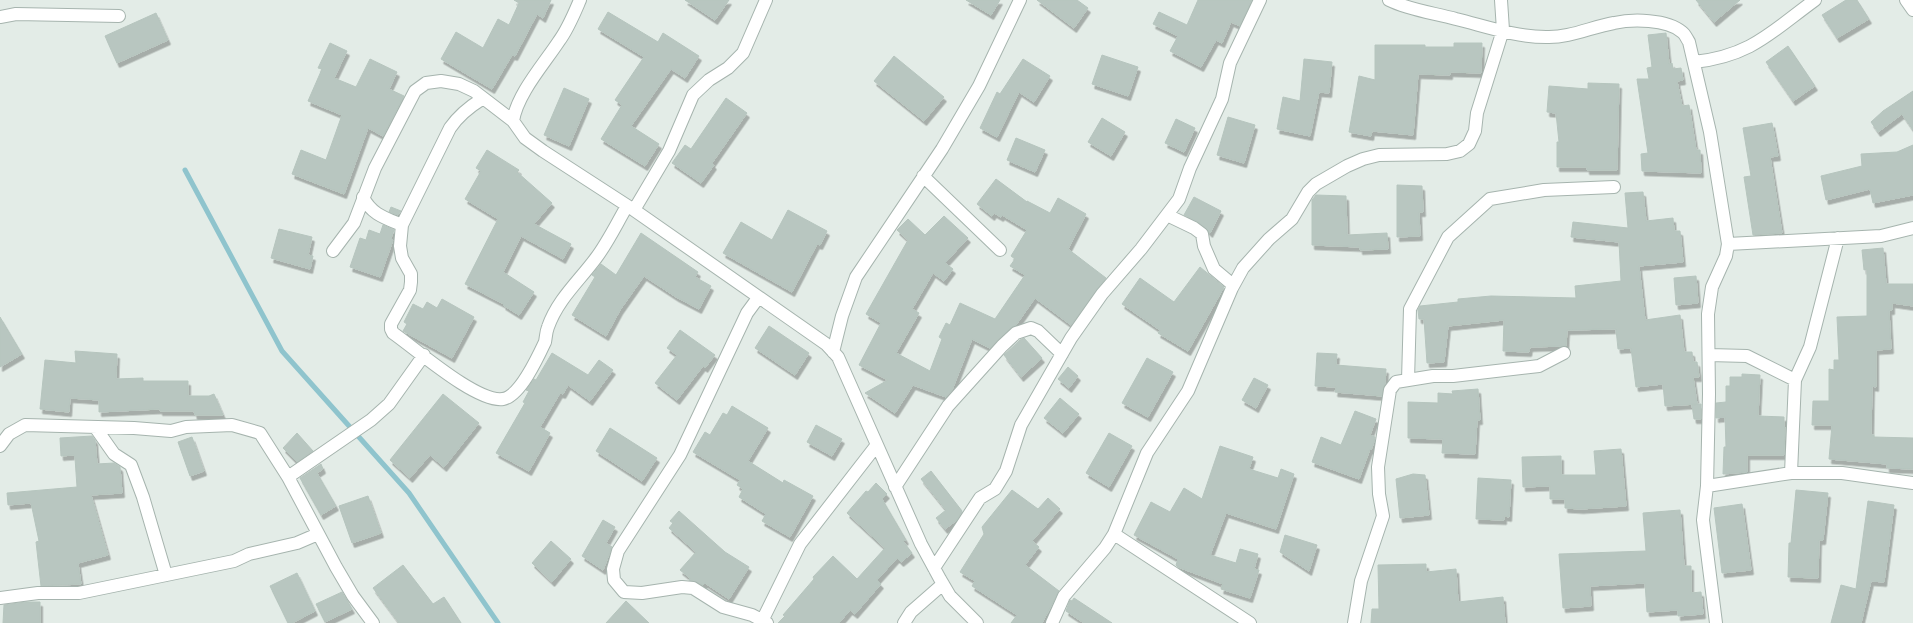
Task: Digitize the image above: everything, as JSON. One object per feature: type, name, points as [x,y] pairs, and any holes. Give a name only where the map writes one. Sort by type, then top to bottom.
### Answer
[{"type":"street","points":[[513,121],[514,111],[534,77],[560,40],[580,0]]},
{"type":"street","points":[[482,99],[469,107],[450,128],[402,224],[400,246],[402,258],[411,274],[411,282],[410,290],[391,324],[391,329],[393,333],[469,388],[493,399],[510,397],[518,391],[545,341],[548,327],[569,289],[596,258],[669,151],[693,95],[710,80],[728,68],[743,54],[766,0]]},
{"type":"street","points":[[833,352],[846,302],[856,277],[980,86],[1020,0]]},
{"type":"street","points":[[934,568],[980,498],[995,489],[1006,471],[1021,425],[1062,354],[1102,294],[1141,249],[1179,199],[1190,168],[1222,99],[1230,63],[1260,0]]},
{"type":"street","points":[[1389,0],[1418,9],[1518,34],[1546,38],[1576,34],[1614,23],[1633,21],[1655,22],[1683,32],[1689,42],[1710,132],[1728,244],[1726,256],[1712,286],[1708,314],[1709,355],[1707,486],[1703,520],[1716,623]]},
{"type":"street","points":[[1052,623],[1064,596],[1114,534],[1147,453],[1195,378],[1233,286],[1250,258],[1292,219],[1313,186],[1347,166],[1363,159],[1379,155],[1447,154],[1465,148],[1469,144],[1503,30],[1501,0]]},
{"type":"street","points":[[1694,62],[1724,57],[1760,42],[1815,0]]},
{"type":"street","points":[[1906,0],[1913,10]]},
{"type":"street","points":[[0,17],[16,14],[119,16]]},
{"type":"street","points":[[333,251],[354,223],[375,168],[415,91],[426,83],[441,81],[459,84],[474,91],[482,99],[513,121],[525,138],[630,208],[826,344],[838,357],[876,446],[934,568],[950,596],[977,623]]},
{"type":"street","points":[[923,176],[1000,250]]},
{"type":"street","points":[[1408,380],[1410,308],[1448,237],[1490,200],[1544,190],[1614,187]]},
{"type":"street","points":[[363,197],[370,209],[376,214],[402,224]]},
{"type":"street","points":[[1167,215],[1194,228],[1202,234],[1204,246],[1214,269],[1233,286]]},
{"type":"street","points":[[1728,244],[1881,236],[1913,228]]},
{"type":"street","points":[[1791,473],[1795,380],[1810,347],[1838,238]]},
{"type":"street","points":[[758,298],[740,326],[680,455],[618,551],[612,569],[614,580],[624,592],[642,593],[682,587],[693,588],[723,607],[765,621],[800,544],[876,446]]},
{"type":"street","points":[[895,487],[948,406],[1002,346],[1016,333],[1031,328],[1038,331],[1062,354]]},
{"type":"street","points":[[1354,623],[1361,580],[1383,516],[1379,494],[1378,467],[1390,390],[1396,382],[1433,376],[1454,376],[1539,366],[1564,353]]},
{"type":"street","points":[[288,478],[371,420],[388,404],[424,355]]},
{"type":"street","points":[[1709,355],[1747,356],[1795,380]]},
{"type":"street","points":[[0,446],[9,434],[25,425],[170,431],[186,427],[232,425],[260,433],[288,478],[353,596],[373,623]]},
{"type":"street","points":[[95,427],[114,454],[131,465],[143,497],[166,574]]},
{"type":"street","points":[[1707,486],[1791,473],[1842,473],[1913,483]]},
{"type":"street","points":[[0,598],[38,593],[79,593],[234,561],[249,554],[297,543],[318,534]]},
{"type":"street","points":[[1114,534],[1250,623]]},
{"type":"street","points":[[904,623],[911,612],[943,584]]},
{"type":"building","points":[[514,0],[551,0],[543,18],[537,14],[515,56],[512,55],[492,89],[441,59],[456,32],[483,48],[498,19],[509,25],[519,3]]},
{"type":"building","points":[[685,0],[729,0],[715,20]]},
{"type":"building","points":[[966,0],[1000,0],[991,15]]},
{"type":"building","points":[[1037,0],[1077,0],[1088,8],[1074,28]]},
{"type":"building","points":[[1198,0],[1252,0],[1240,26],[1231,22],[1222,43],[1216,40],[1201,67],[1170,51],[1178,36],[1153,24],[1159,12],[1187,25]]},
{"type":"building","points":[[1696,0],[1740,0],[1714,22]]},
{"type":"building","points":[[1846,0],[1857,0],[1869,19],[1837,38],[1822,15]]},
{"type":"building","points":[[608,12],[658,42],[663,33],[699,56],[685,78],[671,69],[631,126],[659,144],[645,166],[601,139],[622,105],[615,100],[644,57],[598,29]]},
{"type":"building","points":[[156,13],[168,40],[117,63],[105,36]]},
{"type":"building","points":[[1666,33],[1669,64],[1672,63],[1673,69],[1681,68],[1683,80],[1677,81],[1682,106],[1689,105],[1696,150],[1700,150],[1701,173],[1642,171],[1641,154],[1648,153],[1637,79],[1649,79],[1647,68],[1652,67],[1648,35]]},
{"type":"building","points":[[330,43],[347,51],[334,78],[356,87],[370,59],[397,72],[389,89],[404,96],[383,136],[368,128],[344,194],[292,174],[301,150],[326,160],[342,115],[308,101],[322,69],[318,68]]},
{"type":"building","points":[[1454,43],[1482,43],[1481,73],[1450,72],[1450,75],[1418,74],[1413,135],[1372,131],[1371,136],[1349,132],[1359,76],[1375,80],[1375,45],[1425,45],[1425,47],[1454,47]]},
{"type":"building","points":[[1788,46],[1815,86],[1793,101],[1766,62]]},
{"type":"building","points":[[1102,55],[1138,67],[1128,96],[1092,84]]},
{"type":"building","points":[[894,56],[944,97],[924,121],[874,81]]},
{"type":"building","points":[[1023,59],[1050,76],[1034,102],[1019,92],[997,137],[980,128],[997,92],[1000,94]]},
{"type":"building","points":[[1304,59],[1332,62],[1329,93],[1319,92],[1310,136],[1277,129],[1283,97],[1300,101]]},
{"type":"building","points":[[1588,83],[1619,84],[1617,170],[1587,170],[1587,167],[1557,167],[1557,142],[1559,142],[1556,113],[1547,112],[1549,86],[1588,89]]},
{"type":"building","points":[[564,88],[589,99],[569,146],[544,135]]},
{"type":"building","points":[[1913,91],[1913,130],[1902,114],[1878,132],[1871,122],[1883,111]]},
{"type":"building","points":[[726,98],[747,113],[712,163],[714,165],[701,183],[672,163],[685,145],[691,149]]},
{"type":"building","points":[[1228,117],[1255,125],[1244,163],[1217,155]]},
{"type":"building","points":[[1102,118],[1125,132],[1111,156],[1088,142]]},
{"type":"building","points":[[1176,119],[1195,128],[1184,152],[1165,143]]},
{"type":"building","points":[[1772,123],[1778,156],[1770,157],[1782,233],[1753,235],[1744,177],[1751,176],[1743,128]]},
{"type":"building","points":[[1016,138],[1045,150],[1035,172],[1007,160]]},
{"type":"building","points":[[1913,145],[1913,195],[1873,203],[1870,189],[1826,200],[1821,176],[1862,166],[1861,154],[1897,152]]},
{"type":"building","points":[[487,150],[519,170],[517,172],[552,203],[534,224],[571,244],[563,259],[521,236],[503,272],[534,292],[519,315],[503,305],[504,304],[465,284],[498,219],[465,199],[481,171],[476,168]]},
{"type":"building","points":[[996,179],[1027,202],[1050,213],[1058,198],[1086,214],[1068,249],[1106,278],[1071,325],[1035,298],[1016,325],[990,348],[972,339],[952,390],[946,397],[913,385],[895,413],[865,393],[888,380],[859,365],[881,323],[866,314],[908,240],[897,230],[908,219],[925,235],[944,216],[968,238],[945,263],[953,269],[944,281],[933,273],[912,309],[919,313],[896,353],[930,371],[942,339],[939,337],[946,323],[950,325],[960,303],[995,319],[1025,275],[1010,266],[1015,259],[1011,256],[1027,230],[1002,215],[1001,217],[994,213],[992,216],[977,204]]},
{"type":"building","points":[[1397,185],[1422,186],[1423,212],[1419,212],[1420,236],[1397,237]]},
{"type":"building","points":[[1643,192],[1646,221],[1673,218],[1674,231],[1680,231],[1683,262],[1639,266],[1645,320],[1680,315],[1684,352],[1692,352],[1693,362],[1697,362],[1699,377],[1693,377],[1697,404],[1665,406],[1663,384],[1636,387],[1631,348],[1618,349],[1616,329],[1567,330],[1566,346],[1530,347],[1529,352],[1503,351],[1504,320],[1448,326],[1444,362],[1427,363],[1424,319],[1419,319],[1418,310],[1420,306],[1458,302],[1458,299],[1491,296],[1576,298],[1575,286],[1621,281],[1619,242],[1571,237],[1573,222],[1628,228],[1625,193]]},
{"type":"building","points":[[1316,195],[1346,196],[1347,235],[1387,233],[1388,249],[1360,250],[1360,247],[1312,245],[1312,200]]},
{"type":"building","points":[[1194,197],[1221,211],[1210,233],[1198,222],[1184,215]]},
{"type":"building","points":[[391,207],[401,211],[398,215],[389,212]]},
{"type":"building","points":[[788,210],[827,231],[820,245],[817,244],[792,292],[723,253],[741,222],[772,240]]},
{"type":"building","points":[[383,225],[394,230],[391,238],[393,240],[380,277],[350,267],[360,238],[366,240],[369,230],[380,234]]},
{"type":"building","points":[[279,229],[312,237],[308,255],[313,256],[310,269],[271,258]]},
{"type":"building","points":[[641,233],[698,272],[695,277],[711,286],[699,309],[676,297],[644,276],[620,310],[606,336],[572,315],[595,277],[592,275],[601,264],[616,275]]},
{"type":"building","points":[[1883,248],[1886,284],[1913,284],[1913,306],[1892,303],[1892,310],[1889,310],[1891,349],[1876,350],[1876,387],[1872,386],[1871,435],[1874,435],[1874,437],[1913,438],[1913,469],[1887,468],[1887,464],[1829,459],[1832,425],[1812,425],[1813,401],[1829,401],[1829,369],[1834,370],[1834,360],[1839,360],[1837,317],[1867,316],[1867,269],[1864,270],[1862,250]]},
{"type":"building","points":[[1200,267],[1224,287],[1188,351],[1158,333],[1160,330],[1122,304],[1140,278],[1174,302]]},
{"type":"building","points":[[1696,276],[1698,303],[1676,305],[1674,278]]},
{"type":"building","points":[[442,299],[474,317],[452,358],[403,331],[407,324],[404,322],[413,304],[423,309],[427,302],[437,308]]},
{"type":"building","points":[[0,317],[22,354],[0,367]]},
{"type":"building","points":[[769,326],[809,353],[795,375],[755,348]]},
{"type":"building","points":[[680,330],[715,355],[705,368],[703,366],[677,400],[655,383],[677,355],[667,348]]},
{"type":"building","points":[[1024,338],[1042,358],[1021,377],[1004,355]]},
{"type":"building","points":[[75,351],[117,354],[116,379],[143,378],[143,381],[188,381],[188,396],[209,396],[214,394],[223,415],[195,415],[194,411],[160,411],[160,409],[99,412],[99,400],[70,398],[69,412],[40,409],[45,360],[76,363]]},
{"type":"building","points":[[552,353],[588,375],[599,360],[613,370],[590,401],[568,385],[563,394],[560,393],[540,427],[550,433],[529,471],[496,453],[525,403],[523,402],[529,391],[526,390],[534,379],[536,380]]},
{"type":"building","points":[[1317,353],[1337,354],[1336,365],[1386,369],[1385,384],[1382,396],[1335,392],[1336,387],[1315,386]]},
{"type":"building","points":[[1147,358],[1173,372],[1148,417],[1122,403]]},
{"type":"building","points":[[1068,367],[1078,376],[1069,388],[1058,379]]},
{"type":"building","points":[[1742,374],[1760,375],[1758,416],[1784,417],[1784,455],[1747,455],[1747,472],[1723,474],[1724,447],[1726,447],[1725,417],[1716,418],[1716,403],[1726,402],[1726,386],[1730,386],[1730,377],[1742,377]]},
{"type":"building","points":[[1254,378],[1268,385],[1256,408],[1242,400]]},
{"type":"building","points":[[1478,389],[1480,420],[1477,420],[1475,454],[1442,453],[1443,439],[1408,438],[1408,402],[1438,403],[1438,393],[1453,394],[1452,391]]},
{"type":"building","points":[[443,394],[479,423],[444,467],[430,455],[410,478],[390,460]]},
{"type":"building","points":[[1060,398],[1079,414],[1063,433],[1044,418]]},
{"type":"building","points":[[1701,404],[1701,419],[1694,419],[1692,405]]},
{"type":"building","points":[[732,406],[768,428],[748,461],[783,483],[784,480],[813,496],[790,537],[762,521],[766,514],[739,497],[743,489],[737,485],[740,480],[693,452],[705,432],[710,435],[723,413],[727,415]]},
{"type":"building","points":[[1355,411],[1376,419],[1370,435],[1375,437],[1374,442],[1359,479],[1312,462],[1321,437],[1341,445]]},
{"type":"building","points":[[816,425],[842,439],[832,456],[807,442]]},
{"type":"building","points":[[610,428],[657,458],[642,481],[596,451]]},
{"type":"building","points":[[297,433],[313,451],[297,462],[283,448]]},
{"type":"building","points":[[1109,433],[1132,446],[1109,487],[1086,473]]},
{"type":"building","points":[[92,436],[95,440],[97,464],[114,463],[120,467],[122,493],[91,495],[108,555],[78,563],[81,584],[41,586],[36,542],[39,541],[31,503],[8,505],[7,493],[77,487],[74,455],[61,456],[60,438]]},
{"type":"building","points":[[192,437],[204,471],[190,476],[178,442]]},
{"type":"building","points":[[1220,446],[1253,457],[1249,469],[1278,478],[1281,469],[1294,474],[1276,529],[1226,513],[1210,555],[1236,563],[1240,549],[1258,554],[1254,569],[1259,570],[1250,598],[1221,589],[1223,584],[1178,567],[1176,565],[1178,559],[1134,535],[1151,502],[1170,512],[1184,488],[1202,499]]},
{"type":"building","points":[[1621,449],[1626,506],[1581,509],[1565,508],[1565,499],[1550,499],[1550,486],[1523,487],[1522,457],[1561,456],[1561,475],[1596,475],[1594,451]]},
{"type":"building","points":[[321,464],[323,469],[317,473],[336,506],[321,515],[300,478]]},
{"type":"building","points":[[931,471],[962,511],[957,520],[945,529],[936,518],[946,510],[921,479]]},
{"type":"building","points":[[1413,474],[1425,475],[1429,515],[1400,518],[1396,479]]},
{"type":"building","points":[[1478,478],[1511,480],[1509,517],[1504,516],[1504,520],[1476,519]]},
{"type":"building","points":[[876,483],[887,494],[882,499],[906,540],[903,541],[912,553],[901,562],[897,558],[877,580],[881,584],[855,614],[850,610],[839,623],[778,623],[814,579],[813,577],[833,556],[857,579],[885,548],[847,513],[866,491],[868,492]]},
{"type":"building","points":[[1012,490],[1038,509],[1048,498],[1060,509],[1032,541],[1039,547],[1025,565],[1059,591],[1042,623],[1011,623],[1017,615],[972,586],[975,581],[960,572],[984,534],[982,527]]},
{"type":"building","points":[[1796,490],[1828,493],[1823,540],[1819,540],[1818,578],[1788,577],[1789,543],[1791,543]]},
{"type":"building","points":[[368,496],[381,533],[352,543],[339,506]]},
{"type":"building","points":[[1868,501],[1894,505],[1884,582],[1871,581],[1861,623],[1831,623],[1841,585],[1856,589]]},
{"type":"building","points":[[1742,504],[1751,570],[1722,573],[1714,508]]},
{"type":"building","points":[[1680,510],[1684,566],[1691,566],[1691,593],[1701,592],[1703,614],[1678,616],[1678,610],[1647,612],[1645,583],[1590,586],[1591,606],[1563,608],[1559,554],[1646,551],[1643,513]]},
{"type":"building","points":[[679,511],[725,552],[749,567],[729,599],[705,583],[703,585],[689,580],[690,578],[680,570],[696,552],[669,528],[673,523],[670,521]]},
{"type":"building","points":[[603,520],[615,527],[606,543],[612,547],[603,570],[582,556]]},
{"type":"building","points":[[1285,535],[1317,545],[1309,571],[1280,552]]},
{"type":"building","points":[[551,541],[571,559],[552,582],[532,563]]},
{"type":"building","points":[[1426,564],[1426,572],[1456,569],[1458,602],[1503,597],[1505,623],[1371,623],[1372,609],[1379,609],[1378,565]]},
{"type":"building","points":[[403,565],[433,604],[444,597],[461,623],[399,623],[373,588]]},
{"type":"building","points":[[297,573],[315,611],[292,623],[288,623],[270,586]]},
{"type":"building","points":[[342,592],[352,609],[325,622],[316,604]]},
{"type":"building","points":[[1074,598],[1112,623],[1084,623],[1066,611],[1070,600],[1072,601]]},
{"type":"building","points":[[626,601],[649,623],[606,623]]},
{"type":"building","points":[[40,602],[40,623],[3,623],[4,605]]},
{"type":"waterway","points":[[185,170],[282,351],[409,493],[498,623]]}]
